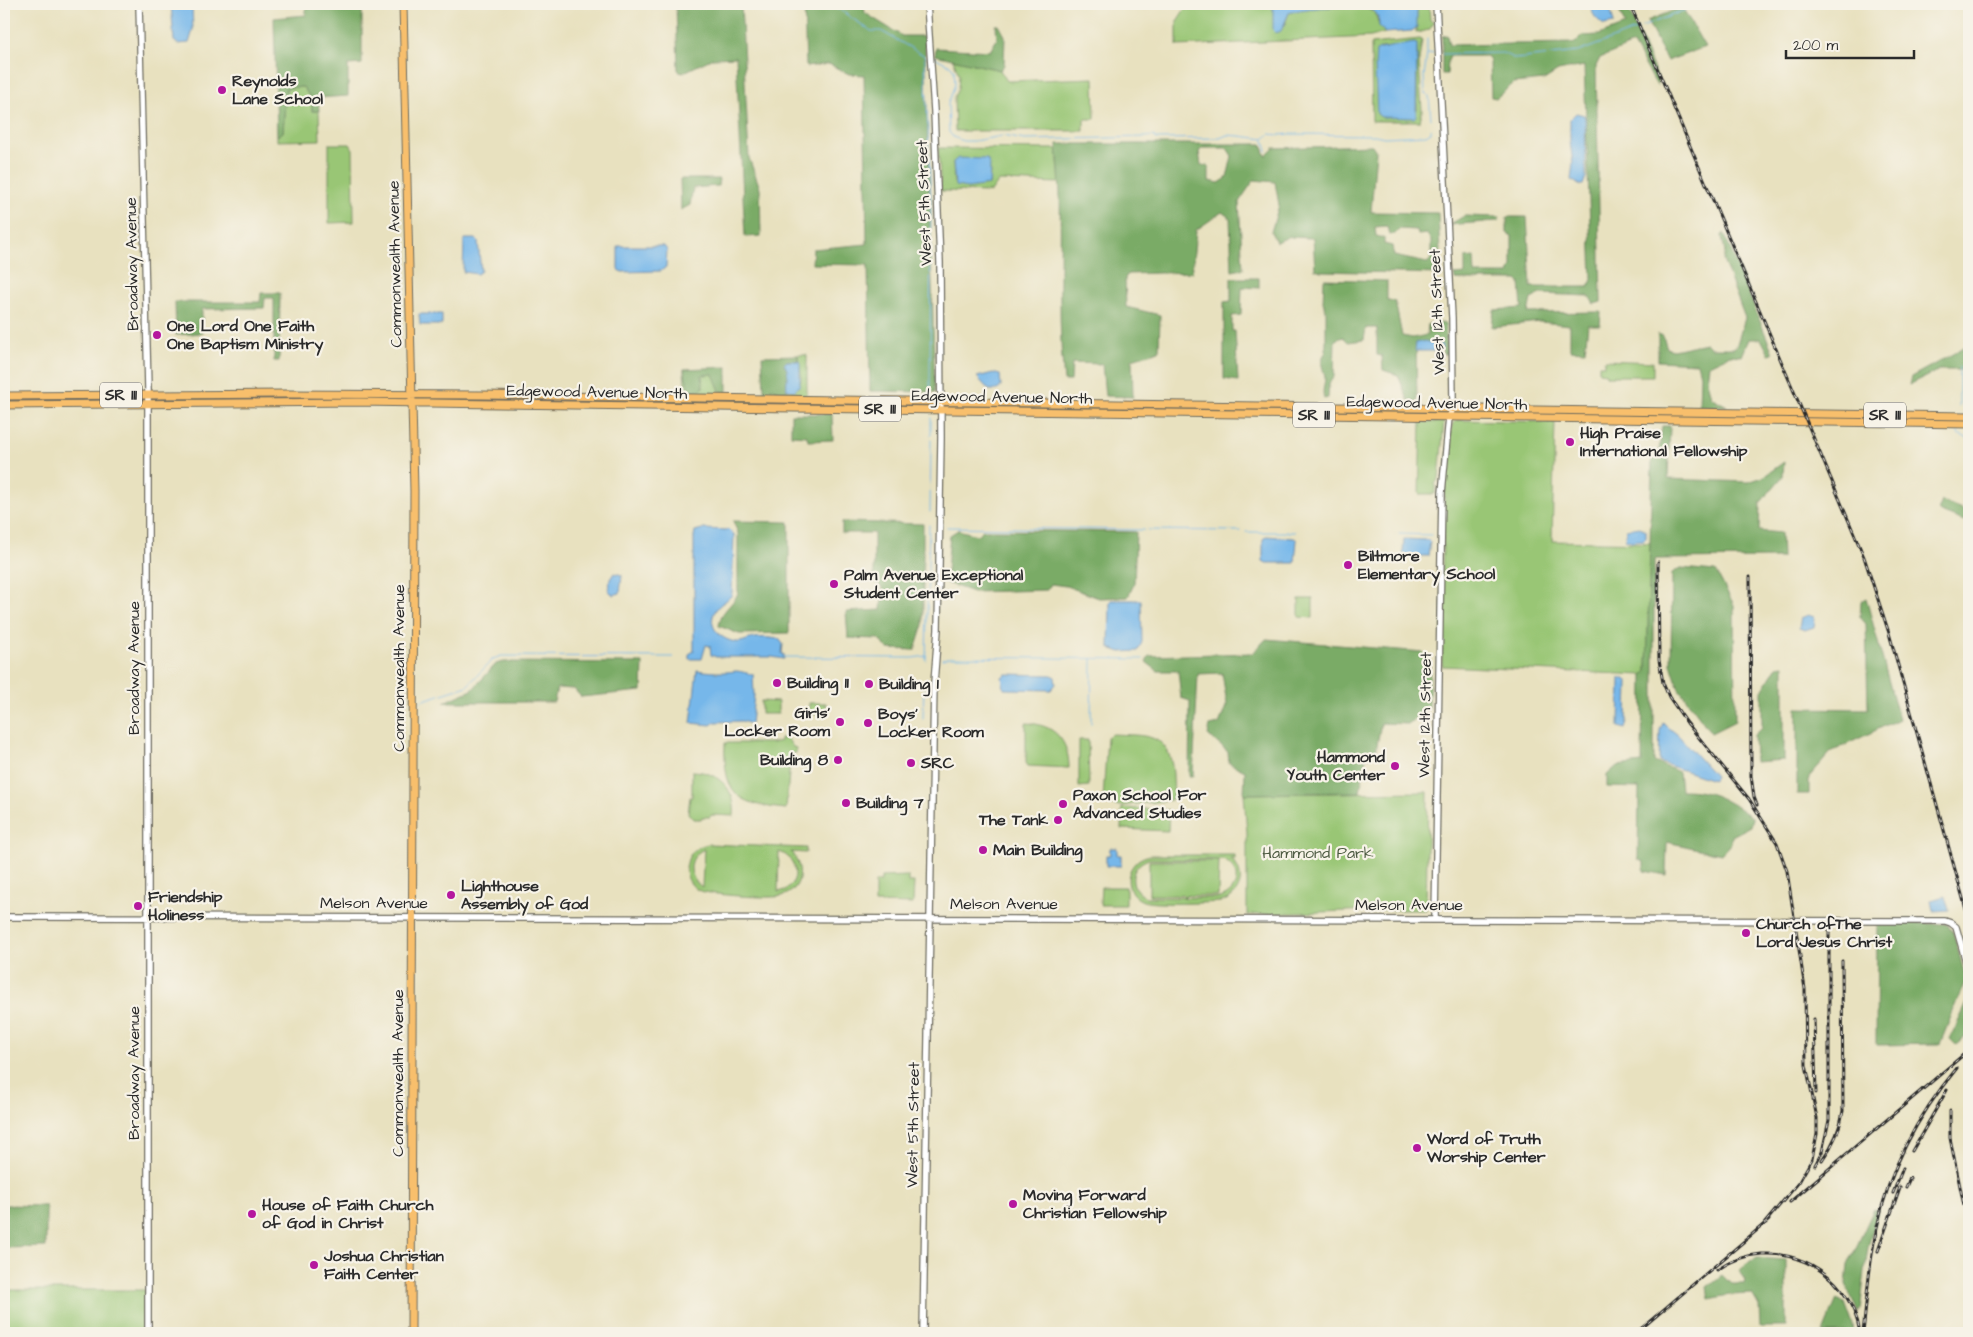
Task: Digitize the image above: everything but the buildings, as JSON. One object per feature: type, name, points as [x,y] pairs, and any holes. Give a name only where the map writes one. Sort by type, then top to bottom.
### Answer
[{"type":"main road","name":"Commonwealth Avenue","points":[[403,4],[414,491],[410,1333]]},
{"type":"main road","name":"Edgewood Avenue North","points":[[4,405],[148,399],[412,395],[1969,416]]},
{"type":"main road","name":"Edgewood Avenue North","points":[[4,396],[1969,424]]},
{"type":"street","name":"Broadway Avenue","points":[[139,4],[148,399],[148,1333]]},
{"type":"street","name":"West 5th Street","points":[[923,1333],[934,677],[938,630],[941,410],[938,198],[927,4]]},
{"type":"street","name":"West 12th Street","points":[[1435,919],[1441,519],[1450,417],[1453,408],[1452,318],[1436,4]]},
{"type":"street","name":"Melson Avenue","points":[[4,917],[1945,921],[1956,927],[1969,972]]},
{"type":"green space","points":[[306,4],[362,4],[362,64],[348,65],[348,96],[318,98],[319,111],[312,111],[312,100],[303,87],[286,88],[283,132],[277,136],[274,18],[306,15]]},
{"type":"green space","points":[[676,4],[741,4],[749,158],[760,188],[761,236],[745,237],[736,57],[713,58],[682,73],[678,70]]},
{"type":"green space","points":[[804,4],[860,4],[864,6],[865,13],[902,36],[925,36],[935,392],[870,391],[868,265],[812,264],[813,249],[867,244],[864,75],[849,74],[829,64],[806,67]]},
{"type":"green space","points":[[1188,4],[1273,4],[1274,28],[1284,26],[1289,13],[1306,8],[1365,6],[1375,13],[1380,28],[1385,33],[1371,37],[1177,46],[1177,21]]},
{"type":"green space","points":[[1417,4],[1429,4],[1430,20],[1434,23],[1429,30],[1416,33]]},
{"type":"green space","points":[[1616,4],[1626,4],[1658,79],[1657,86],[1633,44],[1600,58],[1596,66],[1601,302],[1594,304],[1589,296],[1541,294],[1531,299],[1528,313],[1601,312],[1600,325],[1588,325],[1585,351],[1570,350],[1570,325],[1540,322],[1492,327],[1494,310],[1522,308],[1520,283],[1517,280],[1455,280],[1454,275],[1465,274],[1465,258],[1474,257],[1475,274],[1509,274],[1512,266],[1512,236],[1507,233],[1507,217],[1527,217],[1531,287],[1589,287],[1592,279],[1584,66],[1558,71],[1544,80],[1514,83],[1496,98],[1491,97],[1490,60],[1487,56],[1450,56],[1447,74],[1442,74],[1442,36],[1447,35],[1449,45],[1575,43],[1582,36],[1599,35],[1625,25]]},
{"type":"green space","points":[[1682,7],[1705,47],[1667,61],[1647,21]]},
{"type":"green space","points":[[996,25],[999,25],[1005,36],[1004,65],[1000,70],[935,55],[936,48],[990,51],[997,39]]},
{"type":"green space","points":[[1422,40],[1419,60],[1422,111],[1420,121],[1372,121],[1371,44]],"holes":[[[1414,43],[1417,49],[1417,110],[1380,48],[1398,47]]]},
{"type":"green space","points":[[953,59],[1000,70],[1007,81],[1094,78],[1095,119],[1084,119],[1084,131],[955,131],[954,97],[958,89],[959,75]]},
{"type":"green space","points":[[303,87],[312,100],[312,111],[319,111],[320,140],[277,141],[277,136],[283,132],[286,88]]},
{"type":"green space","points":[[329,144],[350,144],[353,149],[354,222],[329,223]]},
{"type":"green space","points":[[1057,144],[1262,144],[1266,156],[1274,148],[1372,145],[1376,151],[1371,212],[1438,213],[1441,271],[1439,274],[1321,271],[1315,269],[1313,238],[1289,237],[1276,242],[1271,232],[1279,205],[1275,182],[1254,180],[1239,202],[1243,269],[1232,271],[1230,218],[1222,212],[1196,230],[1192,272],[1128,274],[1125,278],[1126,307],[1160,315],[1159,351],[1132,359],[1133,397],[1105,396],[1102,364],[1072,363],[1071,381],[1064,381],[1060,322]],"holes":[[[1202,148],[1227,148],[1232,156],[1227,178],[1219,183],[1209,181],[1209,166],[1201,165],[1199,152]],[[1387,226],[1389,235],[1395,234],[1399,229],[1417,230],[1418,235],[1427,234],[1431,241],[1431,259],[1427,263],[1394,256],[1392,246],[1384,244],[1384,238],[1376,236],[1375,227]]]},
{"type":"green space","points":[[938,148],[1057,149],[1060,183],[999,181],[991,192],[941,191]],"holes":[[[953,162],[990,171],[989,185],[954,183]]]},
{"type":"green space","points":[[680,179],[719,179],[718,186],[693,188],[690,205],[681,210]]},
{"type":"green space","points":[[1464,216],[1500,217],[1498,221],[1449,225]]},
{"type":"green space","points":[[1724,233],[1773,353],[1769,354],[1761,339],[1749,339],[1742,356],[1730,355],[1709,365],[1707,381],[1711,397],[1727,406],[1699,406],[1700,375],[1697,363],[1658,361],[1658,334],[1663,336],[1667,348],[1673,350],[1706,343],[1711,348],[1734,348],[1737,344],[1745,318],[1723,260],[1725,252],[1722,236]]},
{"type":"green space","points":[[1231,278],[1259,278],[1259,288],[1242,287],[1241,315],[1232,316],[1232,331],[1235,331],[1238,381],[1224,379],[1224,302],[1231,301]]},
{"type":"green space","points":[[1324,279],[1387,281],[1387,301],[1395,301],[1402,336],[1413,338],[1427,335],[1428,324],[1445,323],[1447,354],[1443,354],[1441,344],[1416,343],[1417,402],[1408,400],[1398,375],[1383,370],[1382,356],[1377,355],[1377,328],[1366,328],[1364,340],[1348,342],[1343,337],[1335,340],[1334,377],[1329,383],[1328,398],[1324,399],[1325,375],[1322,359],[1326,352],[1326,310],[1323,302]]},
{"type":"green space","points":[[261,293],[280,293],[279,361],[274,361],[274,298],[265,298],[264,308],[202,309],[202,333],[176,335],[175,302],[260,302]]},
{"type":"green space","points":[[1969,345],[1969,349],[1963,353],[1963,370],[1939,370],[1909,385],[1911,377]]},
{"type":"green space","points":[[798,355],[807,355],[807,393],[804,396],[764,395],[764,389],[774,388],[783,392],[787,390],[794,391],[798,387],[801,374]]},
{"type":"green space","points":[[798,355],[798,361],[787,361],[787,390],[783,392],[776,391],[774,388],[764,389],[762,356]]},
{"type":"green space","points":[[1604,360],[1653,362],[1653,376],[1606,376],[1606,373],[1599,372],[1599,365],[1604,365]]},
{"type":"green space","points":[[727,367],[727,392],[720,391],[713,374],[702,375],[703,388],[699,391],[689,390],[684,369]]},
{"type":"green space","points":[[684,369],[689,390],[703,388],[702,375],[714,374],[720,391],[727,392],[727,394],[689,394],[685,391]]},
{"type":"green space","points":[[791,414],[832,414],[833,440],[808,441],[807,436],[791,435]]},
{"type":"green space","points":[[1456,420],[1555,422],[1552,541],[1650,543],[1647,671],[1643,675],[1442,666],[1442,577],[1447,459],[1451,433]]},
{"type":"green space","points":[[1421,422],[1444,422],[1439,478],[1435,484],[1435,494],[1419,494]]},
{"type":"green space","points":[[1662,426],[1670,426],[1668,479],[1748,482],[1763,477],[1784,462],[1783,476],[1760,503],[1759,531],[1781,533],[1782,558],[1654,559],[1654,762],[1679,772],[1681,790],[1692,790],[1719,797],[1753,818],[1751,826],[1732,836],[1731,843],[1721,854],[1667,842],[1666,875],[1644,871],[1644,862],[1638,859],[1639,788],[1607,787],[1607,775],[1617,766],[1642,763],[1643,675],[1647,671],[1652,459],[1659,451]]},
{"type":"green space","points":[[1942,501],[1969,512],[1969,523],[1938,511]]},
{"type":"green space","points":[[733,521],[789,522],[789,633],[739,634],[719,626],[724,612],[738,593],[738,533]]},
{"type":"green space","points":[[842,522],[923,524],[923,625],[915,650],[888,649],[879,639],[848,638],[846,612],[881,610],[883,588],[874,581],[874,533],[842,533]]},
{"type":"green space","points":[[958,530],[977,535],[983,530],[1136,532],[1134,584],[1128,597],[1099,598],[1066,586],[1051,584],[1047,590],[973,592],[946,583],[950,535]]},
{"type":"green space","points":[[1681,568],[1716,571],[1734,605],[1735,721],[1711,733],[1679,689],[1671,664],[1672,573]]},
{"type":"green space","points":[[1866,598],[1899,719],[1831,752],[1809,777],[1809,794],[1797,794],[1797,708],[1868,709],[1866,624],[1860,617],[1861,601]]},
{"type":"green space","points":[[1299,599],[1313,599],[1313,618],[1299,617]]},
{"type":"green space","points":[[1266,639],[1423,652],[1430,663],[1429,708],[1408,724],[1381,723],[1375,756],[1366,757],[1360,792],[1244,794],[1245,771],[1229,763],[1228,752],[1208,735],[1210,726],[1219,724],[1227,704],[1222,673],[1198,674],[1193,776],[1189,776],[1190,701],[1181,698],[1178,671],[1158,671],[1146,662],[1149,656],[1253,653]]},
{"type":"green space","points":[[504,662],[643,663],[642,691],[581,697],[574,689],[557,688],[554,702],[444,702],[472,690],[496,664]]},
{"type":"green space","points":[[1784,665],[1784,760],[1755,762],[1754,735],[1762,727],[1762,691],[1777,666]]},
{"type":"green space","points":[[761,701],[778,702],[778,714],[761,714]]},
{"type":"green space","points":[[809,703],[826,703],[826,715],[809,714]]},
{"type":"green space","points":[[1026,723],[1045,727],[1058,735],[1066,749],[1069,768],[1028,766],[1026,763]]},
{"type":"green space","points":[[1112,734],[1145,736],[1161,743],[1167,750],[1171,760],[1174,787],[1171,800],[1120,806],[1108,805],[1103,799],[1107,737]]},
{"type":"green space","points":[[780,738],[787,738],[793,747],[796,748],[796,753],[792,753],[792,761],[790,761],[786,809],[755,804],[736,793],[730,785],[725,760],[725,743],[772,743],[780,741]]},
{"type":"green space","points":[[1079,740],[1088,740],[1089,786],[1079,787]]},
{"type":"green space","points":[[692,771],[710,774],[724,784],[732,798],[734,816],[711,815],[701,819],[693,819],[688,813],[690,797],[692,797]]},
{"type":"green space","name":"Hammond Park","points":[[1428,792],[1426,910],[1371,910],[1247,915],[1247,833],[1244,794]]},
{"type":"green space","points":[[1122,808],[1169,810],[1168,831],[1121,829]]},
{"type":"green space","points":[[704,845],[806,848],[806,853],[791,852],[798,864],[799,877],[798,883],[789,893],[776,897],[740,896],[704,892],[695,888],[690,882],[686,871],[688,859],[694,850]],"holes":[[[704,849],[702,887],[694,878],[691,867],[694,857]],[[779,852],[791,860],[795,873],[791,885],[786,890],[778,892]]]},
{"type":"green space","points":[[1152,855],[1235,855],[1235,859],[1231,859],[1239,871],[1240,884],[1234,895],[1221,902],[1169,903],[1143,901],[1130,890],[1128,883],[1132,868],[1143,857]],"holes":[[[1149,859],[1223,860],[1233,868],[1236,880],[1232,891],[1220,898],[1146,897],[1136,889],[1133,883],[1134,872],[1137,866]]]},
{"type":"green space","points":[[1149,861],[1219,861],[1218,896],[1149,895]]},
{"type":"green space","points":[[908,876],[908,882],[914,882],[913,904],[875,903],[875,882],[881,882],[881,877]]},
{"type":"green space","points":[[1101,887],[1126,887],[1126,905],[1100,905]]},
{"type":"green space","points":[[1877,923],[1947,924],[1953,932],[1966,979],[1940,1044],[1876,1045]]},
{"type":"green space","points":[[1969,999],[1969,1034],[1956,1045],[1950,1039]]},
{"type":"green space","points":[[6,1205],[46,1206],[46,1247],[4,1248],[4,1212],[6,1212]]},
{"type":"green space","points":[[1874,1209],[1878,1211],[1868,1247],[1860,1311],[1858,1313],[1846,1284],[1848,1265]]},
{"type":"green space","points":[[1756,1258],[1786,1260],[1786,1327],[1760,1327],[1759,1306],[1752,1294],[1730,1295],[1709,1299],[1707,1287],[1722,1275],[1731,1284],[1744,1284],[1745,1280],[1740,1273],[1741,1269]]},
{"type":"green space","points":[[4,1290],[145,1290],[145,1333],[4,1333]]},
{"type":"green space","points":[[1837,1299],[1845,1303],[1854,1333],[1823,1333]]},
{"type":"water","points":[[171,4],[192,4],[193,30],[189,43],[178,44],[174,41]]},
{"type":"water","points":[[1273,4],[1417,4],[1417,27],[1412,31],[1385,33],[1379,26],[1376,14],[1371,9],[1356,6],[1330,7],[1304,9],[1289,13],[1281,31],[1276,33],[1273,30]]},
{"type":"water","points":[[1591,4],[1609,4],[1614,23],[1604,25],[1601,23],[1593,13]]},
{"type":"water","points":[[1417,44],[1416,116],[1414,118],[1381,117],[1377,114],[1376,51]]},
{"type":"water","points":[[1576,113],[1584,115],[1585,119],[1586,177],[1583,185],[1571,180],[1573,163],[1570,142],[1570,119]]},
{"type":"water","points":[[958,158],[987,159],[990,165],[989,185],[968,188],[955,186],[953,162]]},
{"type":"water","points":[[464,239],[476,239],[478,242],[481,271],[477,274],[463,272]]},
{"type":"water","points":[[618,246],[664,246],[667,250],[666,267],[661,271],[622,272],[618,270]]},
{"type":"water","points":[[419,314],[442,314],[442,325],[420,325]]},
{"type":"water","points":[[1424,341],[1442,345],[1442,348],[1435,351],[1415,351],[1416,343]]},
{"type":"water","points":[[787,361],[800,362],[800,385],[794,391],[787,390],[787,373],[784,364]]},
{"type":"water","points":[[993,373],[1000,375],[1001,386],[998,390],[989,390],[977,377]]},
{"type":"water","points":[[1640,527],[1646,530],[1644,540],[1631,541],[1625,539],[1626,529]]},
{"type":"water","points":[[702,529],[729,530],[734,535],[732,593],[719,606],[713,618],[713,624],[718,634],[736,642],[753,638],[779,639],[783,644],[782,654],[784,654],[784,659],[772,657],[716,657],[711,655],[710,646],[706,645],[702,659],[689,659],[689,654],[694,651],[694,537],[695,531]]},
{"type":"water","points":[[1266,536],[1294,538],[1297,540],[1295,563],[1266,563],[1263,561],[1263,539]]},
{"type":"water","points":[[1404,539],[1428,540],[1430,542],[1428,556],[1404,555]]},
{"type":"water","points":[[614,573],[622,575],[620,593],[613,595],[609,591],[610,579]]},
{"type":"water","points":[[1111,600],[1141,600],[1142,642],[1138,651],[1121,652],[1109,648]]},
{"type":"water","points":[[1808,615],[1815,619],[1814,627],[1805,630],[1799,628],[1801,618]]},
{"type":"water","points":[[697,670],[717,672],[738,671],[753,674],[754,695],[751,724],[742,721],[715,722],[711,725],[691,723]]},
{"type":"water","points":[[1006,674],[1052,675],[1055,677],[1056,684],[1051,690],[1004,689],[1002,677]]},
{"type":"water","points":[[1620,678],[1626,678],[1628,681],[1625,729],[1619,727]]},
{"type":"water","points":[[1663,723],[1678,735],[1715,776],[1713,780],[1659,762],[1660,730]]},
{"type":"water","points":[[1110,848],[1117,848],[1117,855],[1121,855],[1121,866],[1106,866],[1106,855],[1110,855]]},
{"type":"water","points":[[1945,896],[1949,910],[1933,911],[1931,900]]},
{"type":"waterway","points":[[831,4],[871,31],[881,31],[927,57]]},
{"type":"waterway","points":[[1689,8],[1692,4]]},
{"type":"waterway","points":[[1642,27],[1685,10]]},
{"type":"waterway","points":[[1442,54],[1503,53],[1515,59],[1578,52],[1638,29]]},
{"type":"waterway","points":[[1427,39],[1427,53]]},
{"type":"waterway","points":[[1431,119],[1429,96],[1425,92],[1424,76],[1427,54],[1434,53]]},
{"type":"waterway","points":[[934,57],[950,65],[954,70],[955,84],[948,104],[949,132],[953,137],[963,141],[1002,136],[1025,140],[1153,136],[1157,139],[1220,138],[1227,135],[1264,139],[1270,134],[1375,135],[1384,137],[1426,135],[1431,132],[1431,129]]},
{"type":"waterway","points":[[925,58],[931,200],[930,393]]},
{"type":"waterway","points":[[1264,140],[1267,151]]},
{"type":"waterway","points":[[1959,367],[1959,406]]},
{"type":"waterway","points":[[931,418],[931,435]]},
{"type":"waterway","points":[[1958,431],[1958,434],[1969,439]]},
{"type":"waterway","points":[[930,512],[931,440]]},
{"type":"waterway","points":[[926,660],[929,525]]},
{"type":"waterway","points":[[947,527],[1144,530]]},
{"type":"waterway","points":[[1148,530],[1240,531]]},
{"type":"waterway","points":[[1246,532],[1295,532]]},
{"type":"waterway","points":[[1399,534],[1431,535]]},
{"type":"waterway","points":[[421,701],[467,686],[493,659],[501,656],[673,657]]},
{"type":"waterway","points":[[784,657],[913,658],[926,656]]},
{"type":"waterway","points":[[942,659],[951,657],[1143,659]]},
{"type":"waterway","points":[[1091,724],[1092,659]]},
{"type":"waterway","points":[[923,719],[924,686]]},
{"type":"railway","points":[[1630,4],[1864,557],[1889,633],[1969,920]]},
{"type":"railway","points":[[1658,562],[1659,660],[1663,683],[1669,697],[1687,723],[1749,799],[1777,843],[1787,871],[1805,989],[1806,1065],[1817,1118],[1817,1134],[1812,1159],[1799,1182],[1764,1224]]},
{"type":"railway","points":[[1750,577],[1751,776],[1757,805]]},
{"type":"railway","points":[[1815,1165],[1822,1152],[1829,1120],[1829,927]]},
{"type":"railway","points":[[1822,1160],[1836,1137],[1843,1111],[1842,961]]},
{"type":"railway","points":[[1814,1019],[1816,1093]]},
{"type":"railway","points":[[1790,1202],[1969,1050]]},
{"type":"railway","points":[[1863,1333],[1874,1240],[1890,1183],[1907,1142],[1918,1123],[1957,1068]]},
{"type":"railway","points":[[1912,1151],[1947,1090]]},
{"type":"railway","points":[[1950,1111],[1950,1138],[1964,1206]]},
{"type":"railway","points":[[1893,1193],[1903,1168]]},
{"type":"railway","points":[[1906,1187],[1910,1178]]},
{"type":"railway","points":[[1878,1251],[1900,1187]]},
{"type":"railway","points":[[1636,1333],[1769,1220]]},
{"type":"railway","points":[[1717,1270],[1739,1259],[1762,1254],[1784,1255],[1806,1262],[1825,1274],[1841,1290],[1853,1310],[1860,1333]]},
{"type":"place","name":"Reynolds Lane School","points":[[222,90]]},
{"type":"place","name":"One Lord One Faith One Baptism Ministry","points":[[157,335]]},
{"type":"place","name":"High Praise International Fellowship","points":[[1570,442]]},
{"type":"place","name":"Biltmore Elementary School","points":[[1348,565]]},
{"type":"place","name":"Palm Avenue Exceptional Student Center","points":[[834,584]]},
{"type":"place","name":"Building 11","points":[[777,683]]},
{"type":"place","name":"Building 1","points":[[869,684]]},
{"type":"place","name":"Girls' Locker Room","points":[[840,722]]},
{"type":"place","name":"Boys' Locker Room","points":[[868,723]]},
{"type":"place","name":"Building 8","points":[[838,760]]},
{"type":"place","name":"SRC","points":[[911,763]]},
{"type":"place","name":"Hammond Youth Center","points":[[1395,766]]},
{"type":"place","name":"Building 7","points":[[846,803]]},
{"type":"place","name":"Paxon School For Advanced Studies","points":[[1063,804]]},
{"type":"place","name":"The Tank","points":[[1058,820]]},
{"type":"place","name":"Main Building","points":[[983,850]]},
{"type":"place","name":"Lighthouse Assembly of God","points":[[451,895]]},
{"type":"place","name":"Friendship Holiness","points":[[138,906]]},
{"type":"place","name":"Church ofThe Lord Jesus Christ","points":[[1746,933]]},
{"type":"place","name":"Word of Truth Worship Center","points":[[1417,1148]]},
{"type":"place","name":"Moving Forward Christian Fellowship","points":[[1013,1204]]},
{"type":"place","name":"House of Faith Church of God in Christ","points":[[252,1214]]},
{"type":"place","name":"Joshua Christian Faith Center","points":[[314,1265]]}]
